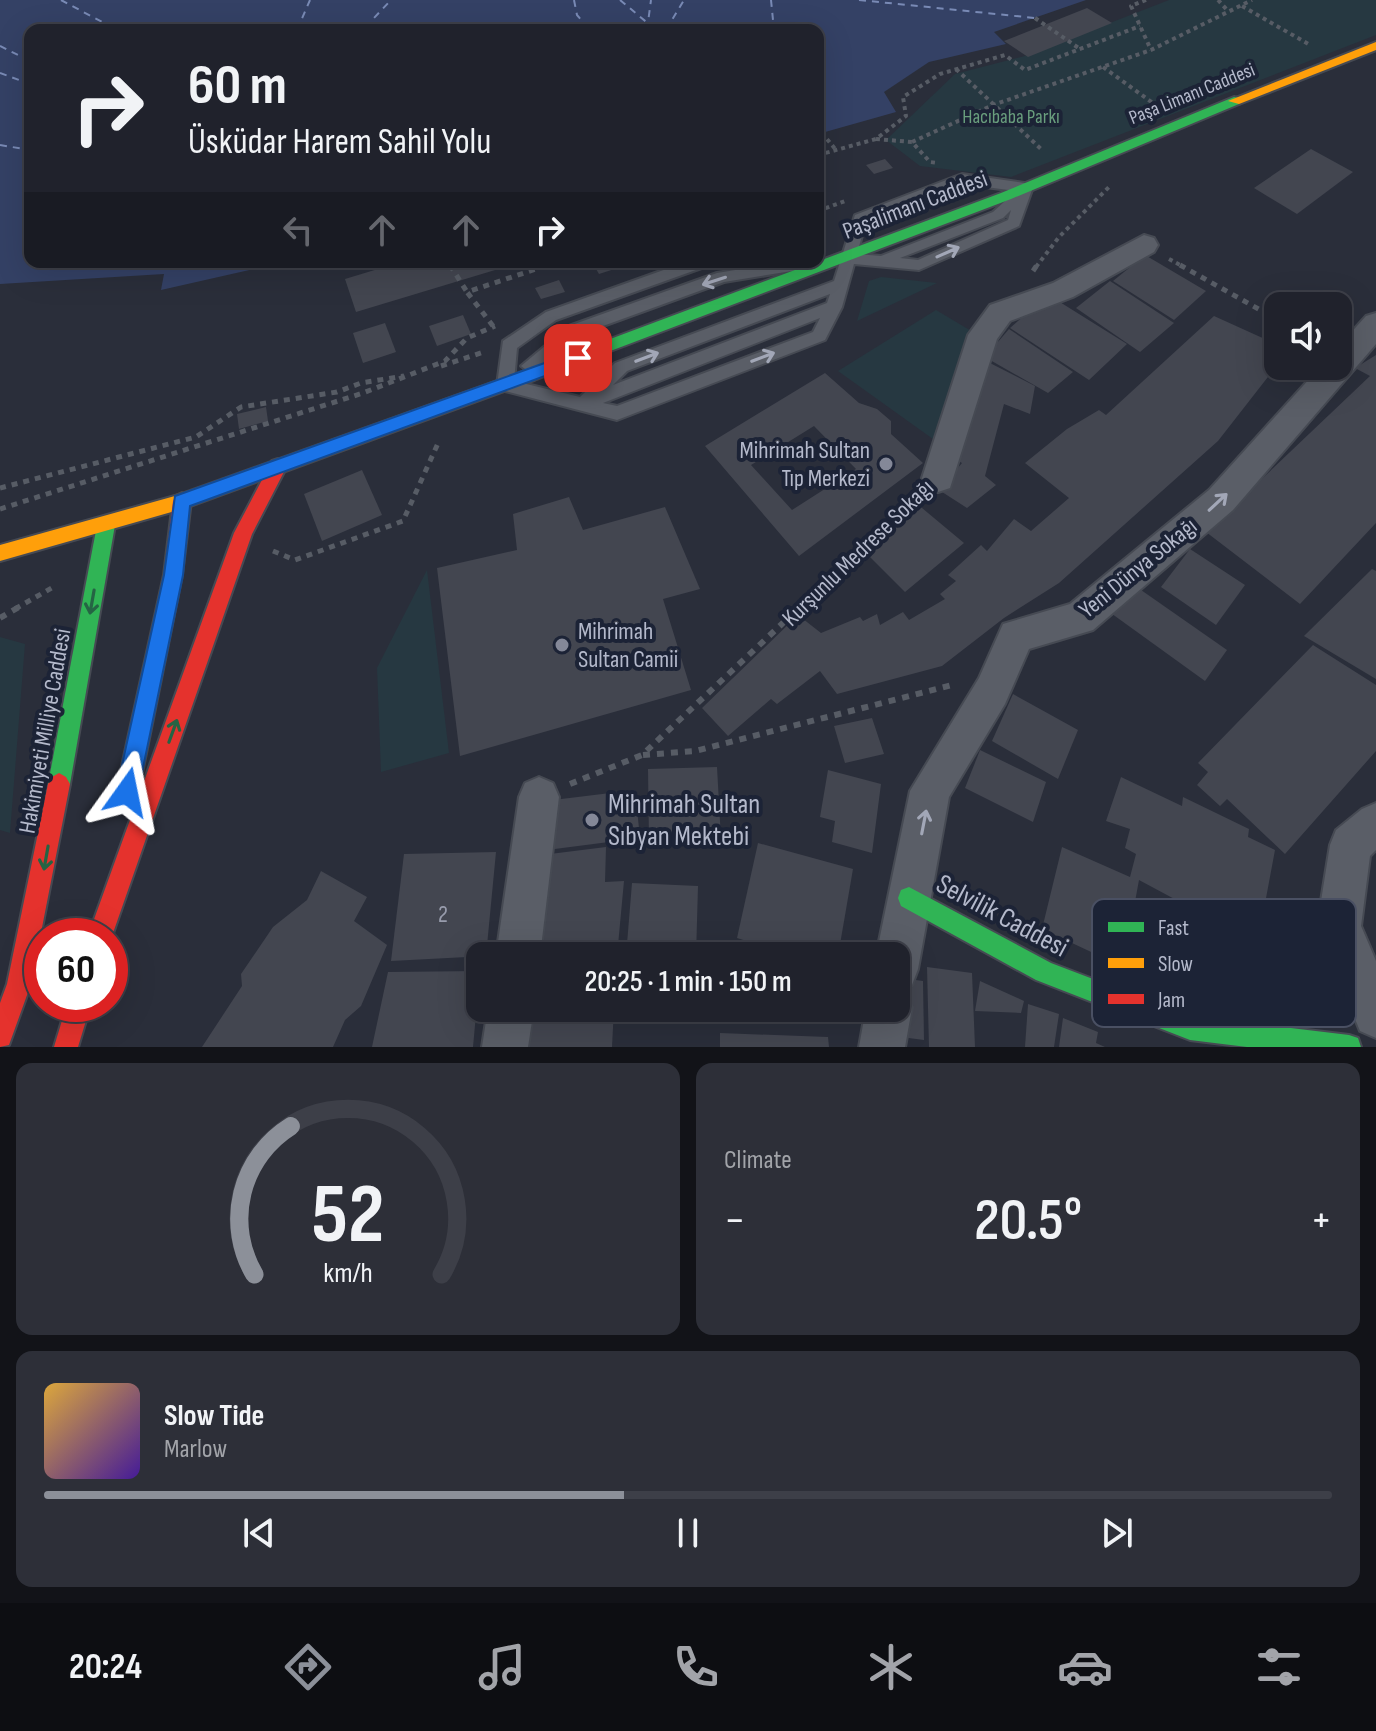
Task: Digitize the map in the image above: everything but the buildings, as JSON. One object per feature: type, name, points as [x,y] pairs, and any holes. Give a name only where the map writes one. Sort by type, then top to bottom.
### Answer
[{"type":"main road","name":"Paşa Limanı Caddesi","points":[[1026,187],[1376,46]]},
{"type":"main road","name":"Paşalimanı Caddesi","points":[[824,266],[1026,187]]},
{"type":"main road","name":"Paşalimanı Caddesi","points":[[0,553],[182,501],[819,268]]},
{"type":"main road","points":[[104,918],[243,533],[278,466]]},
{"type":"main road","points":[[102,918],[173,575],[182,501]]},
{"type":"main road","name":"Hakimiyeti Milliye Caddesi","points":[[0,1036],[19,984],[43,876],[106,525]]},
{"type":"main road","name":"Selvilik Caddesi","points":[[909,898],[1044,972],[1092,990]]},
{"type":"main road","points":[[66,1047],[74,1022]]},
{"type":"main road","name":"Selvilik Caddesi","points":[[1187,1027],[1349,1047]]},
{"type":"street","points":[[1000,313],[1063,290],[1144,245]]},
{"type":"street","name":"Kurşunlu Medrese Sokağı","points":[[938,478],[983,335],[1000,313]]},
{"type":"street","name":"Yeni Dünya Sokağı","points":[[901,942],[930,791],[992,691],[1016,636],[1080,618],[1221,500],[1376,324]]},
{"type":"street","points":[[520,942],[539,797]]},
{"type":"street","points":[[1343,899],[1351,845],[1376,823]]},
{"type":"street","points":[[1356,967],[1376,1015]]},
{"type":"street","points":[[505,1047],[509,1022]]},
{"type":"street","points":[[882,1047],[886,1022]]},
{"type":"lane","points":[[505,385],[617,413],[819,336],[842,284],[846,258],[860,218],[962,179],[1026,187],[1014,223],[919,265],[846,258],[824,256]]},
{"type":"lane","points":[[824,261],[846,258]]},
{"type":"lane","points":[[505,385],[509,345],[551,316],[685,268]]},
{"type":"lane","points":[[505,385],[575,330],[722,277],[780,268]]},
{"type":"lane","points":[[585,403],[621,367],[842,284]]},
{"type":"path","points":[[1146,0],[1131,6],[1151,50]]},
{"type":"path","points":[[1218,0],[1228,11]]},
{"type":"path","points":[[912,142],[993,105],[1151,50],[1252,0]]},
{"type":"path","points":[[1241,5],[1312,47]]},
{"type":"path","points":[[1035,18],[1081,49]]},
{"type":"path","points":[[824,153],[876,139],[906,116],[903,97],[940,74],[1005,55],[1025,70],[1140,26]]},
{"type":"path","points":[[1103,67],[1180,123]]},
{"type":"path","points":[[956,69],[1049,156]]},
{"type":"path","points":[[824,135],[836,150]]},
{"type":"path","points":[[1000,313],[1059,237],[1109,187]]},
{"type":"path","points":[[1144,245],[1264,312]]},
{"type":"path","points":[[0,509],[77,487],[509,345],[452,268]]},
{"type":"path","points":[[467,292],[540,268]]},
{"type":"path","points":[[0,488],[196,437],[241,407],[415,374],[445,361],[467,338],[504,321]]},
{"type":"path","points":[[270,550],[295,560],[403,521],[437,449],[443,429]]},
{"type":"path","name":"Kurşunlu Medrese Sokağı","points":[[539,797],[642,755],[938,478]]},
{"type":"path","points":[[0,618],[59,584]]},
{"type":"path","points":[[642,755],[695,751],[963,682]]},
{"type":"green space","name":"Hacıbaba Parkı","points":[[1169,0],[1376,0],[1376,35],[1011,177],[920,166],[886,140],[955,74],[1025,56]]},
{"type":"green space","points":[[881,277],[937,283],[857,321],[869,281]]},
{"type":"green space","points":[[936,310],[978,335],[933,439],[838,371]]},
{"type":"green space","points":[[427,570],[449,753],[381,772],[377,668]]},
{"type":"green space","points":[[0,637],[25,644],[10,833],[0,830]]},
{"type":"water","points":[[0,0],[1086,0],[994,32],[1006,44],[929,62],[884,92],[896,112],[824,132],[824,24],[24,24],[24,268],[258,268],[161,290],[164,274],[0,284]]},
{"type":"ferry route","points":[[61,0],[106,24]]},
{"type":"ferry route","points":[[300,24],[310,0]]},
{"type":"ferry route","points":[[372,24],[391,0]]},
{"type":"ferry route","points":[[574,0],[577,15],[585,24]]},
{"type":"ferry route","points":[[620,0],[648,23]]},
{"type":"ferry route","points":[[648,23],[651,0]]},
{"type":"ferry route","points":[[670,24],[684,0]]},
{"type":"ferry route","points":[[771,0],[773,24]]},
{"type":"ferry route","points":[[859,0],[1035,18]]},
{"type":"ferry route","points":[[0,46],[24,58]]},
{"type":"ferry route","points":[[0,73],[24,82]]},
{"type":"ferry route","points":[[0,145],[24,149]]},
{"type":"traffic: fast","points":[[824,265],[1006,196],[1234,101]]},
{"type":"traffic: fast","points":[[528,376],[815,268]]},
{"type":"traffic: fast","points":[[59,784],[106,525]]},
{"type":"traffic: fast","points":[[909,898],[1044,972],[1092,990]]},
{"type":"traffic: fast","points":[[1187,1027],[1349,1047]]},
{"type":"traffic: slow","points":[[1234,101],[1376,46]]},
{"type":"traffic: slow","points":[[0,553],[182,501],[528,376]]},
{"type":"traffic: jam","points":[[106,918],[243,533],[278,466]]},
{"type":"traffic: jam","points":[[127,793],[173,575],[182,501]]},
{"type":"traffic: jam","points":[[0,1036],[19,984],[59,784]]},
{"type":"traffic: jam","points":[[66,1047],[74,1022]]},
{"type":"place","name":"Mihrimah Sultan Tıp Merkezi","points":[[886,464]]},
{"type":"place","name":"Mihrimah Sultan Camii","points":[[562,645]]},
{"type":"place","name":"Mihrimah Sultan Sıbyan Mektebi","points":[[592,820]]},
{"type":"route","points":[[127,792],[173,575],[182,501],[578,358]]}]
